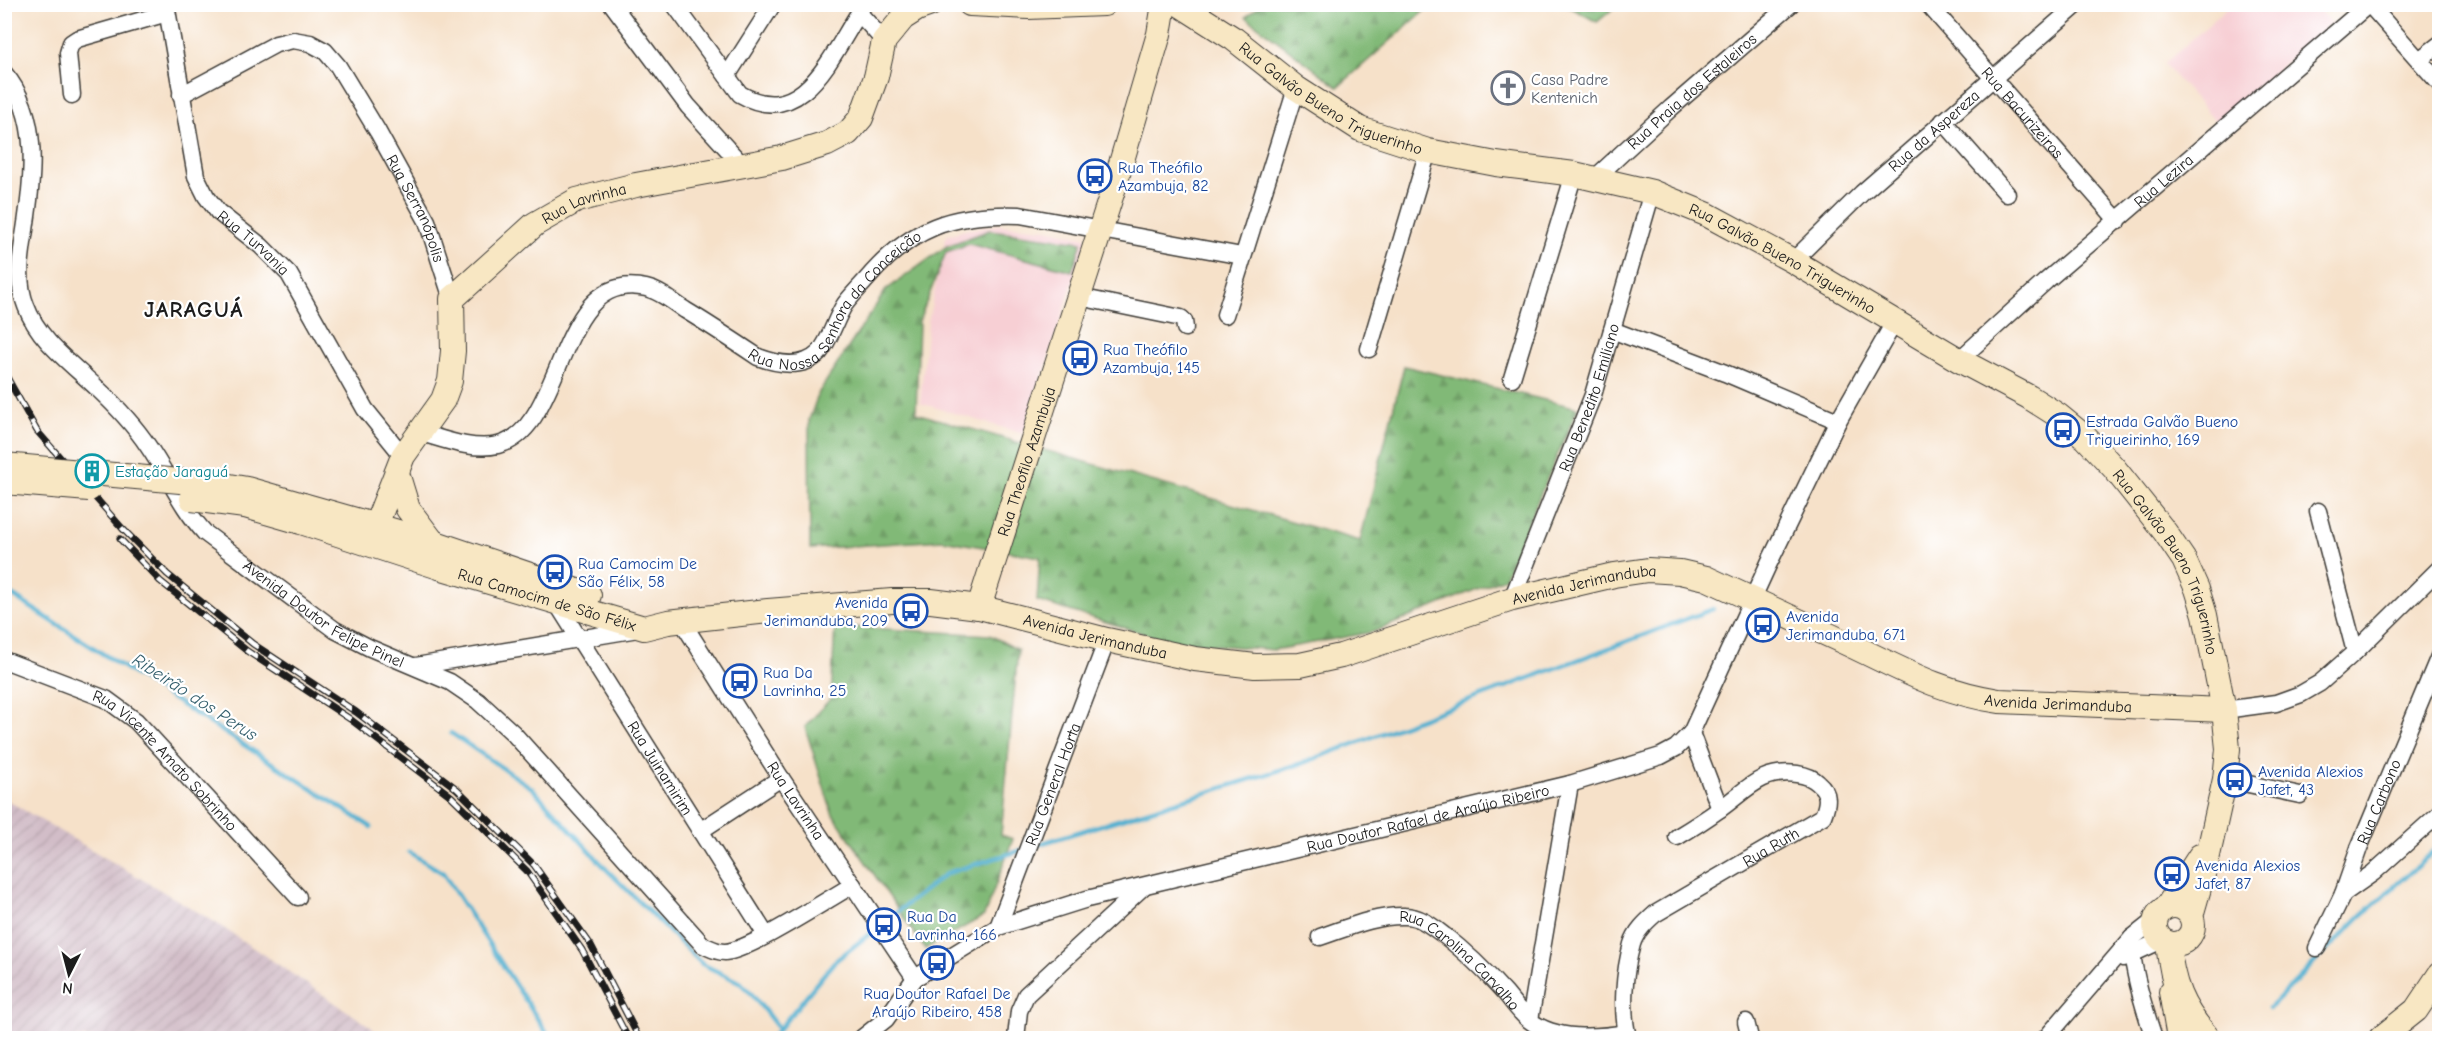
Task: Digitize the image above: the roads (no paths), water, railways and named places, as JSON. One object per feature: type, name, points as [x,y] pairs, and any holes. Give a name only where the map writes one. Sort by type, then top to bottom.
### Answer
[{"type":"main road","points":[[884,41],[903,18],[931,4]]},
{"type":"main road","points":[[970,4],[1028,7],[1104,4]]},
{"type":"main road","name":"Rua Theofilo Azambuja","points":[[979,607],[1101,228],[1159,34],[1164,4]]},
{"type":"main road","name":"Rua Galvão Bueno Triguerinho","points":[[1179,4],[1234,39],[1296,88],[1360,129],[1428,151],[1496,164],[1585,176],[1652,192],[1706,214],[1793,261],[1959,360],[2029,397],[2059,416],[2086,438],[2114,468],[2165,532],[2184,560],[2205,615],[2224,710],[2228,749],[2225,779],[2207,860],[2172,927]]},
{"type":"main road","name":"Rua Lavrinha","points":[[452,299],[535,224],[577,200],[636,185],[782,158],[827,144],[848,134],[861,118],[876,77],[884,41]]},
{"type":"main road","name":"Rua Serranópolis","points":[[376,525],[400,465],[418,432],[443,400],[450,381],[453,351],[452,299]]},
{"type":"main road","points":[[4,465],[224,485],[248,489],[302,514]]},
{"type":"main road","points":[[400,465],[408,509],[433,542]]},
{"type":"main road","points":[[4,482],[219,501],[302,514]]},
{"type":"main road","name":"Rua Camocim de São Félix","points":[[302,514],[376,525],[675,621]]},
{"type":"main road","name":"Rua Camocim de São Félix","points":[[302,514],[439,567],[645,628],[675,621]]},
{"type":"main road","name":"Avenida Jerimanduba","points":[[675,621],[892,601],[931,601],[979,607],[1107,640],[1195,659],[1255,666],[1300,665],[1341,656],[1512,599],[1614,574],[1648,570],[1680,572],[1706,578],[1941,688],[1969,696],[1999,701],[2224,710]]},
{"type":"main road","points":[[2172,927],[2172,978],[2192,1030]]},
{"type":"main road","points":[[2172,927],[2192,1030]]},
{"type":"main road","points":[[2381,1038],[2416,1010],[2439,974]]},
{"type":"street","points":[[612,4],[688,106],[744,166]]},
{"type":"street","points":[[727,76],[773,4]]},
{"type":"street","name":"Rua Praia dos Estaleiros","points":[[1585,176],[1671,108],[1791,4]]},
{"type":"street","name":"Rua Bacurizeiros","points":[[1928,4],[2118,221]]},
{"type":"street","name":"Rua da Aspereza","points":[[1793,261],[1862,193],[2078,4]]},
{"type":"street","points":[[2369,4],[2439,84]]},
{"type":"street","name":"Rua Lezira","points":[[1959,360],[2046,281],[2369,4]]},
{"type":"street","points":[[681,8],[740,94],[755,102],[771,105],[799,96],[811,87],[861,9],[884,41]]},
{"type":"street","points":[[72,95],[68,53],[71,43],[166,9]]},
{"type":"street","name":"Rua Turvania","points":[[166,9],[196,176],[206,196],[218,212],[261,246],[289,274],[365,409],[400,465]]},
{"type":"street","name":"Rua Serranópolis","points":[[181,95],[276,44],[293,40],[310,43],[325,51],[338,66],[378,132],[427,221],[452,299]]},
{"type":"street","points":[[2420,60],[2439,44]]},
{"type":"street","name":"Avenida Doutor Felipe Pinel","points":[[4,73],[14,84],[24,106],[32,149],[32,184],[20,263],[21,285],[26,306],[35,324],[63,358],[98,389],[148,446],[191,517],[205,533],[335,630],[370,648],[450,682],[478,701],[513,733],[703,945],[725,952],[737,950],[853,885]]},
{"type":"street","points":[[1225,315],[1296,88]]},
{"type":"street","points":[[1943,121],[2007,194]]},
{"type":"street","points":[[1369,349],[1428,151]]},
{"type":"street","points":[[1512,378],[1585,176]]},
{"type":"street","name":"Rua Benedito Emiliano","points":[[1512,599],[1593,395],[1652,192]]},
{"type":"street","name":"Rua Nossa Senhora da Conceição","points":[[418,432],[473,446],[488,447],[513,440],[524,431],[534,416],[576,328],[589,309],[602,296],[631,286],[657,292],[758,357],[774,363],[793,364],[807,361],[818,353],[844,305],[879,265],[905,242],[926,228],[987,214],[1020,215],[1101,228],[1242,256]]},
{"type":"street","points":[[1079,297],[1181,318],[1185,328]]},
{"type":"street","name":"Rua Doutor Rafael de Araújo Ribeiro","points":[[862,1038],[886,1019],[915,978],[998,927],[1087,899],[1570,784],[1661,756],[1676,748],[1691,733],[1751,599],[1838,421],[1895,321]]},
{"type":"street","points":[[1612,330],[1725,373],[1838,421]]},
{"type":"street","points":[[2318,511],[2355,652]]},
{"type":"street","name":"Avenida Jerimanduba","points":[[2224,710],[2276,703],[2301,694],[2320,683],[2355,652],[2439,568]]},
{"type":"street","name":"Rua Juinamirim","points":[[556,602],[766,935]]},
{"type":"street","name":"Rua Lavrinha","points":[[675,621],[915,978]]},
{"type":"street","points":[[416,666],[645,628]]},
{"type":"street","name":"Rua General Horta","points":[[998,927],[1107,640]]},
{"type":"street","name":"Rua Carbono","points":[[2317,948],[2343,894],[2359,848],[2439,654]]},
{"type":"street","name":"Rua Vicente Amato Sobrinho","points":[[4,660],[106,699],[136,721],[297,897]]},
{"type":"street","points":[[1691,733],[1720,808]]},
{"type":"street","name":"Rua Ruth","points":[[1627,1036],[1624,1007],[1632,943],[1646,923],[1655,914],[1676,901],[1823,816],[1828,803],[1825,790],[1816,781],[1801,775],[1774,773],[1760,778],[1677,837]]},
{"type":"street","points":[[700,831],[781,778]]},
{"type":"street","points":[[2225,779],[2300,795]]},
{"type":"street","points":[[1530,1020],[1570,784]]},
{"type":"street","points":[[2343,894],[2373,873],[2439,813]]},
{"type":"street","points":[[1017,1038],[1019,1011],[1026,995],[1145,885]]},
{"type":"street","name":"Rua Carolina Carvalho","points":[[1320,937],[1379,918],[1404,916],[1415,918],[1432,926],[1462,949],[1530,1020],[1549,1030],[1566,1035],[1627,1036]]},
{"type":"street","points":[[2046,1038],[2109,966],[2132,945],[2172,927]]},
{"type":"street","points":[[2132,945],[2154,1038]]},
{"type":"waterway","name":"Ribeirão dos Perus","points":[[4,590],[371,827]]},
{"type":"waterway","points":[[1033,846],[1303,763],[1713,609]]},
{"type":"waterway","points":[[451,733],[532,788],[608,871],[702,964],[739,982],[750,992],[779,1029]]},
{"type":"waterway","points":[[2269,1008],[2361,916],[2440,846]]},
{"type":"waterway","points":[[883,923],[947,873],[1022,850]]},
{"type":"waterway","name":"Ribeirão dos Perus","points":[[409,852],[443,873],[550,1038]]},
{"type":"waterway","points":[[774,1038],[834,962],[877,928]]},
{"type":"railway","points":[[4,372],[37,431],[122,528],[167,574],[253,644],[356,712],[457,789],[534,865],[591,945],[639,1038]]},
{"type":"railway","points":[[120,539],[160,581],[247,651],[350,719],[451,796],[527,871],[582,950],[628,1038]]},
{"type":"place","name":"Casa Padre Kentenich","points":[[1508,88]]},
{"type":"place","name":"Rua Theófilo Azambuja, 82","points":[[1095,176]]},
{"type":"place","name":"Rua Theófilo Azambuja, 145","points":[[1080,358]]},
{"type":"place","name":"Estrada Galvão Bueno Trigueirinho, 169","points":[[2063,430]]},
{"type":"place","name":"Estação Jaraguá","points":[[92,471]]},
{"type":"place","name":"Rua Camocim De São Félix, 58","points":[[555,572]]},
{"type":"place","name":"Avenida Jerimanduba, 209","points":[[911,611]]},
{"type":"place","name":"Avenida Jerimanduba, 671","points":[[1763,625]]},
{"type":"place","name":"Rua Da Lavrinha, 25","points":[[740,681]]},
{"type":"place","name":"Avenida Alexios Jafet, 43","points":[[2235,780]]},
{"type":"place","name":"Avenida Alexios Jafet, 87","points":[[2172,874]]},
{"type":"place","name":"Rua Da Lavrinha, 166","points":[[884,925]]},
{"type":"place","name":"Rua Doutor Rafael De Araújo Ribeiro, 458","points":[[937,963]]},
{"type":"district","name":"JARAGUÁ","points":[[194,309]]}]
